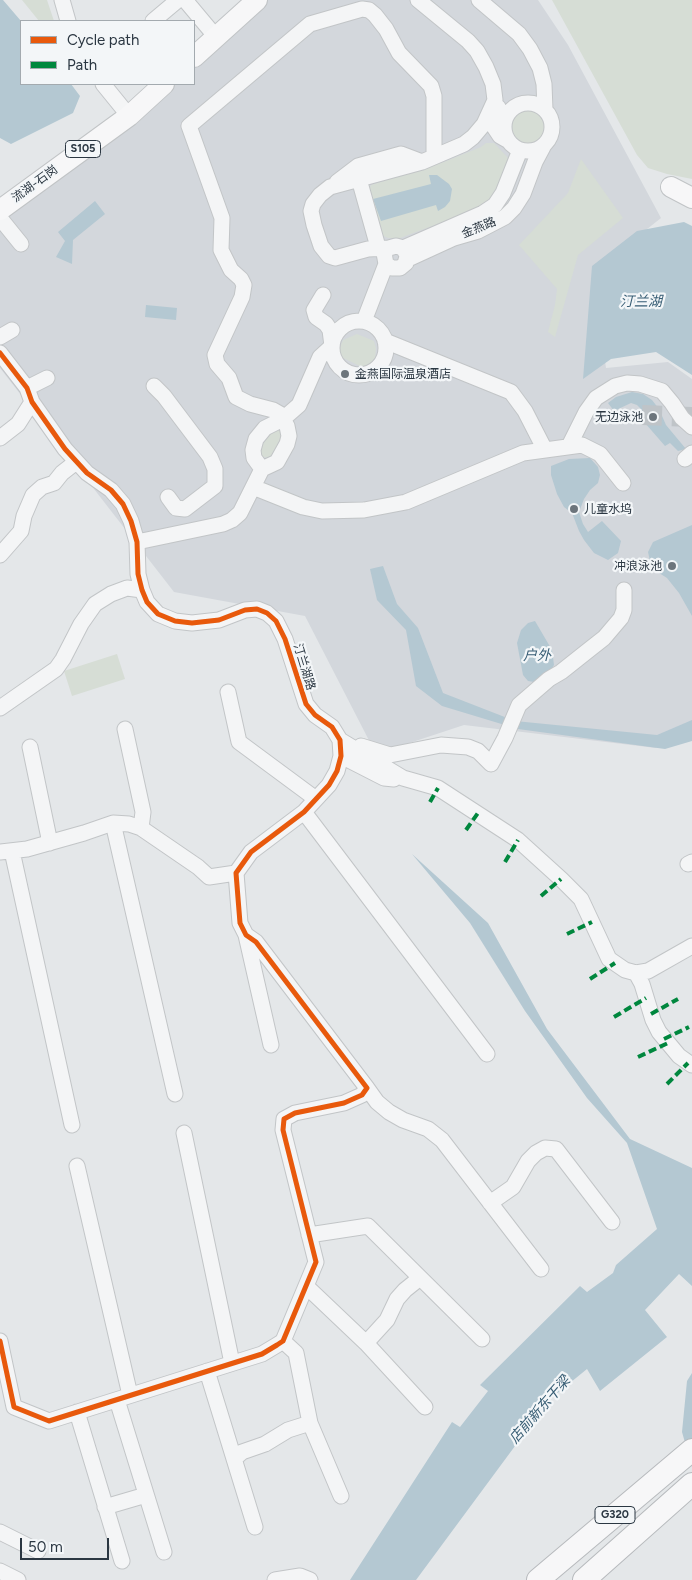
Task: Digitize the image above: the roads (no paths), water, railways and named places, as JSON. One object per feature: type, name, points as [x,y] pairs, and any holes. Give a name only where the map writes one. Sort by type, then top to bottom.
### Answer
[{"type":"highway","name":"G320","points":[[538,1580],[692,1450]]},
{"type":"highway","name":"G320","points":[[584,1580],[692,1484]]},
{"type":"main road","points":[[195,56],[257,0]]},
{"type":"main road","name":"流湖-石岗","points":[[0,210],[128,116],[163,85]]},
{"type":"main road","points":[[671,187],[692,198]]},
{"type":"street","points":[[62,0],[68,20]]},
{"type":"street","points":[[154,20],[178,0]]},
{"type":"street","points":[[185,0],[216,37]]},
{"type":"street","name":"金燕路","points":[[418,0],[468,41],[477,51],[493,84],[495,100],[492,108],[484,124],[474,137],[464,144]]},
{"type":"street","points":[[425,0],[463,29],[478,44],[499,74],[500,98],[494,127],[512,146],[520,150],[536,151],[543,147]]},
{"type":"street","name":"金燕路","points":[[470,0],[481,14],[516,44],[524,55],[535,74],[541,108],[550,117],[552,133],[535,162],[523,194],[506,217],[478,231],[454,238],[387,255],[335,258],[329,256],[321,246],[311,211],[313,204],[320,195],[330,187],[428,159],[488,134],[504,138]]},
{"type":"street","name":"金燕路","points":[[479,0],[519,34],[530,49],[540,68],[544,84],[541,108]]},
{"type":"street","points":[[137,542],[223,524],[232,520],[240,513],[262,469],[277,462],[288,444],[289,436],[284,419],[280,414],[236,397],[229,378],[217,364],[215,355],[242,297],[244,284],[231,270],[221,250],[222,218],[189,126],[310,24],[362,9],[369,10],[381,21],[399,53],[431,86],[434,96],[428,159],[401,154],[358,166],[330,187]]},
{"type":"street","points":[[104,85],[128,116]]},
{"type":"street","points":[[504,138],[504,125],[510,111],[516,106],[523,104],[541,108]]},
{"type":"street","name":"金燕路","points":[[357,179],[350,190],[336,194],[318,204],[316,210],[327,248],[335,253],[356,245],[387,255],[483,214],[495,205],[503,193],[520,150]]},
{"type":"street","points":[[357,179],[387,255],[367,322]]},
{"type":"street","points":[[0,218],[22,244]]},
{"type":"street","points":[[262,469],[254,458],[253,450],[256,439],[265,428],[284,419],[299,405],[320,357],[332,346],[334,337],[339,329],[354,321],[367,322],[377,327],[385,341],[386,350],[383,359],[378,367],[361,375],[352,374],[337,364],[333,355],[332,346],[330,330],[326,324],[316,317],[314,310],[323,295]]},
{"type":"street","points":[[385,341],[511,392],[525,411],[545,450]]},
{"type":"street","name":"汀兰湖路","points":[[0,353],[30,395],[48,426],[76,462],[87,473],[111,490],[123,504],[137,542],[138,574],[147,602],[158,614],[174,621],[192,624],[219,620],[246,610],[257,609],[267,613],[276,621],[285,639],[306,704],[315,715],[332,726],[340,740]]},
{"type":"street","points":[[0,438],[18,424],[30,395],[48,378]]},
{"type":"street","points":[[569,446],[586,412],[596,398],[615,386],[626,383],[640,384],[662,391],[682,418],[692,427]]},
{"type":"street","points":[[154,386],[164,396],[210,457],[215,469],[215,486],[185,509],[176,508],[168,497]]},
{"type":"street","points":[[253,487],[304,508],[322,511],[364,510],[406,502],[522,453],[582,445],[600,454],[623,483]]},
{"type":"street","points":[[0,555],[21,531],[24,516],[33,495],[42,487],[54,483],[62,473],[76,462]]},
{"type":"street","points":[[0,708],[56,668],[63,660],[81,624],[95,604],[111,594],[127,588],[142,590]]},
{"type":"street","points":[[340,740],[390,755],[441,745],[468,747],[478,751],[491,764],[505,738],[518,705],[597,643],[621,618],[624,610],[624,590]]},
{"type":"street","points":[[228,692],[239,742],[316,799]]},
{"type":"street","points":[[125,730],[142,812],[142,828]]},
{"type":"street","points":[[271,1046],[246,935],[240,923],[236,873],[251,852],[304,812],[329,785],[337,771],[340,756],[340,740]]},
{"type":"street","points":[[340,740],[403,778],[438,788],[518,840],[561,878],[581,899],[609,959],[625,970],[642,976]]},
{"type":"street","points":[[30,747],[50,843]]},
{"type":"street","points":[[340,756],[384,778],[403,778]]},
{"type":"street","points":[[304,812],[487,1054]]},
{"type":"street","points":[[113,823],[175,1094]]},
{"type":"street","points":[[72,1125],[6,852],[50,843],[113,823],[129,824],[142,828],[198,866],[209,877],[236,873]]},
{"type":"street","points":[[246,935],[256,942],[377,1102],[389,1112],[403,1120],[428,1129],[442,1140],[541,1269]]},
{"type":"street","points":[[642,976],[692,946]]},
{"type":"street","points":[[642,976],[653,1020],[659,1032],[679,1056],[692,1065]]},
{"type":"street","points":[[0,1341],[7,1407],[49,1421],[262,1354],[283,1341],[316,1262],[283,1130],[284,1119],[295,1113],[344,1103],[362,1095],[367,1088]]},
{"type":"street","points":[[184,1133],[232,1363]]},
{"type":"street","points":[[490,1203],[513,1187],[528,1160],[536,1153],[546,1148],[556,1149],[612,1222]]},
{"type":"street","points":[[77,1166],[124,1398],[146,1495],[164,1552]]},
{"type":"street","points":[[309,1235],[368,1226],[482,1339]]},
{"type":"street","points":[[366,1344],[387,1320],[397,1299],[420,1278]]},
{"type":"street","points":[[306,1286],[366,1344],[425,1407]]},
{"type":"street","points":[[283,1341],[296,1353],[310,1423],[341,1496]]},
{"type":"street","points":[[207,1371],[255,1527]]},
{"type":"street","points":[[77,1412],[122,1562]]},
{"type":"street","points":[[234,1459],[242,1452],[265,1444],[288,1430],[310,1423]]},
{"type":"street","points":[[105,1506],[146,1495]]},
{"type":"street","points":[[0,1532],[38,1550]]},
{"type":"street","points":[[0,1571],[18,1580]]},
{"type":"street","points":[[275,1580],[300,1576],[310,1580]]},
{"type":"water","points":[[0,0],[3,0],[20,20],[20,85],[72,85],[80,96],[73,113],[11,144],[0,138]]},
{"type":"water","points":[[429,175],[437,175],[449,184],[452,189],[450,201],[445,207],[438,211],[436,205],[381,221],[373,199],[431,184]]},
{"type":"water","points":[[95,201],[105,214],[73,240],[72,264],[56,257],[65,241],[58,232]]},
{"type":"water","name":"汀兰湖","points":[[684,222],[692,226],[692,375],[656,352],[611,359],[583,379],[592,266],[637,231]]},
{"type":"water","points":[[146,305],[177,308],[176,320],[145,317]]},
{"type":"water","name":"无边泳池","points":[[632,392],[643,394],[652,400],[659,409],[666,425],[686,449],[678,451],[670,443],[665,446],[645,423],[641,409],[637,405],[631,403],[614,411],[608,403],[616,397]]},
{"type":"water","name":"儿童水坞","points":[[590,458],[598,467],[600,475],[598,483],[584,499],[579,512],[588,532],[602,521],[621,541],[618,553],[608,560],[594,553],[584,540],[572,513],[564,507],[557,494],[551,475],[551,466],[569,459]]},
{"type":"water","name":"冲浪泳池","points":[[692,525],[692,616],[679,593],[667,578],[656,571],[650,561],[648,552],[653,542]]},
{"type":"water","points":[[383,566],[397,604],[418,628],[443,693],[515,721],[657,735],[692,720],[692,741],[665,749],[518,729],[442,706],[416,686],[406,630],[377,600],[370,569]]},
{"type":"water","name":"户外","points":[[535,621],[552,650],[554,665],[550,671],[534,682],[528,681],[523,675],[517,643],[521,630],[528,623]]},
{"type":"water","name":"店前新东干梁","points":[[412,854],[488,923],[547,1029],[630,1139],[692,1168],[692,1286],[679,1274],[645,1310],[667,1337],[600,1391],[587,1369],[549,1400],[416,1580],[350,1580],[452,1422],[460,1427],[488,1391],[480,1385],[580,1286],[587,1292],[613,1273],[616,1265],[657,1229],[627,1143],[587,1098],[525,1011],[470,923]]},
{"type":"water","points":[[692,1373],[692,1467],[682,1432],[687,1381]]},
{"type":"tunnel","points":[[642,415],[692,417]]},
{"type":"place","name":"金燕国际温泉酒店","points":[[345,374]]},
{"type":"place","name":"无边泳池","points":[[653,417]]},
{"type":"place","name":"儿童水坞","points":[[574,509]]},
{"type":"place","name":"冲浪泳池","points":[[672,566]]}]
